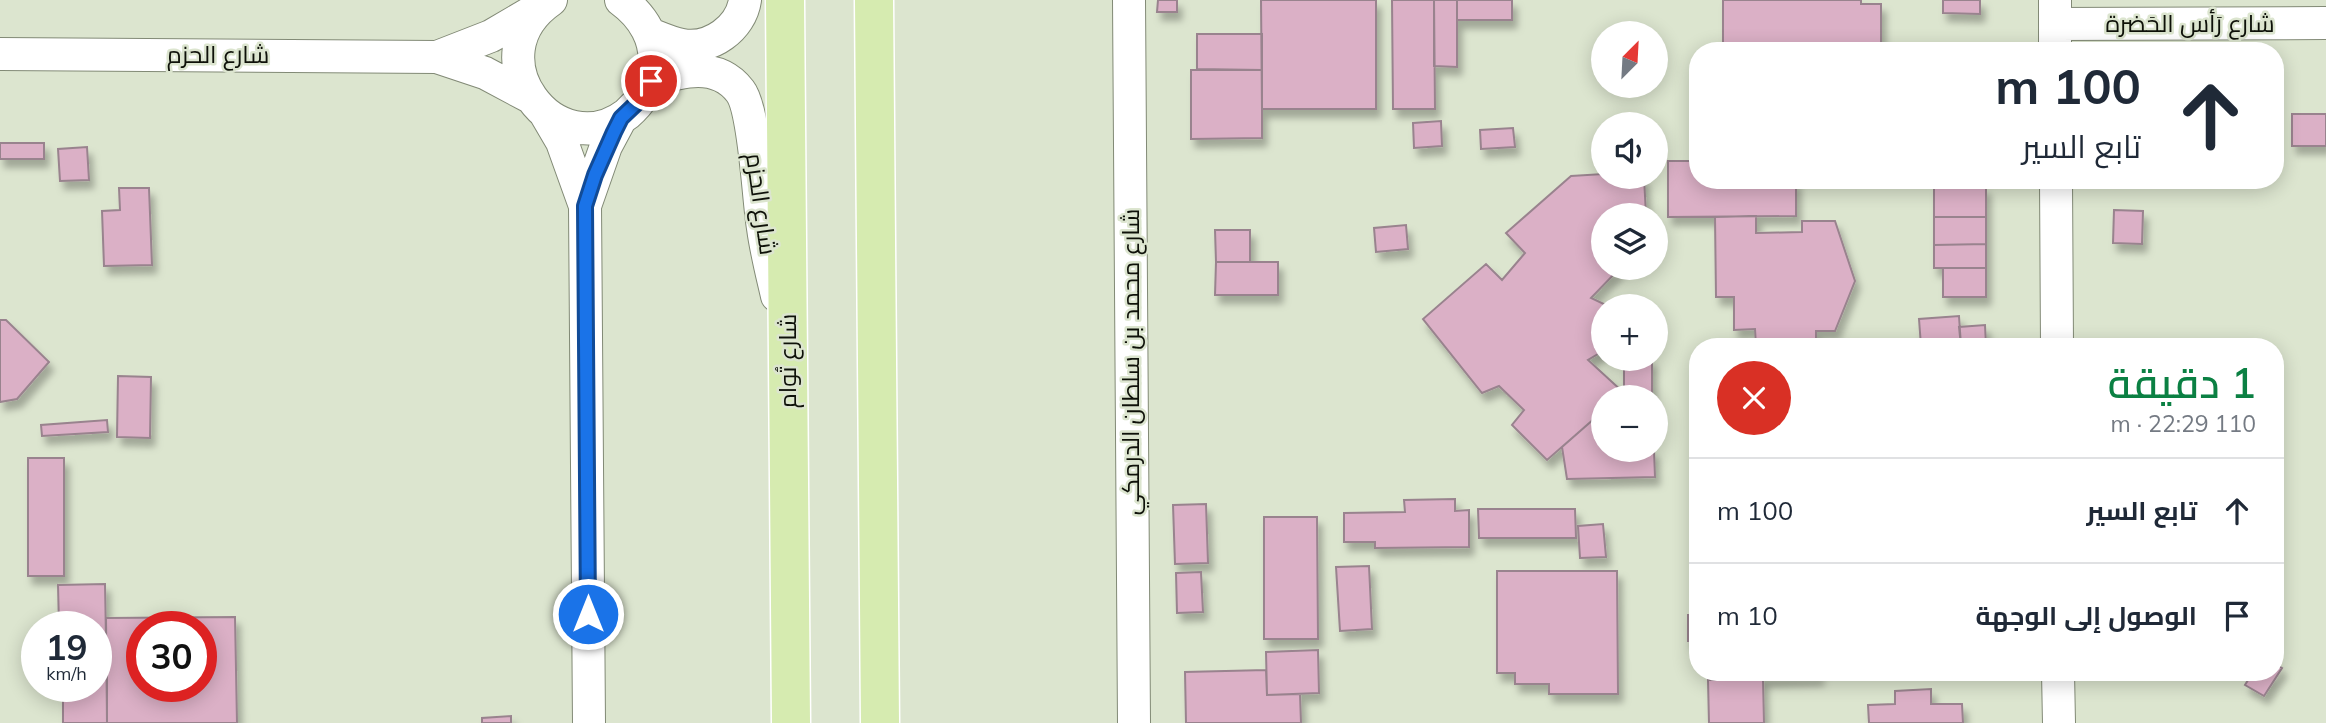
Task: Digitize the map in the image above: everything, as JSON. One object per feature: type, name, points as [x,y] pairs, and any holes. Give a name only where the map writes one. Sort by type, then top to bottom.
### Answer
[{"type":"main road","name":"شارع تُوام","points":[[785,0],[791,723]]},
{"type":"main road","points":[[874,0],[880,723]]},
{"type":"street","points":[[650,34],[682,45],[707,43],[723,36],[736,24],[744,9],[745,0]]},
{"type":"street","name":"شارع محمد بن سلطان الدرمكي","points":[[1129,0],[1134,723]]},
{"type":"street","points":[[585,206],[606,146],[621,118],[642,98],[651,81],[654,53],[650,34],[641,18],[624,2]]},
{"type":"street","points":[[546,3],[534,15],[522,34],[517,55],[520,77],[562,142],[585,206],[589,723]]},
{"type":"street","name":"شارع الحزم","points":[[437,57],[491,36],[546,3]]},
{"type":"street","name":"شارع رَأس الحَضرة","points":[[2055,25],[2326,23]]},
{"type":"street","name":"شارع الحزم","points":[[0,54],[437,57],[485,72],[557,120],[582,127],[596,126],[621,118]]},
{"type":"street","name":"شارع الحزم","points":[[651,81],[696,70],[721,76],[741,92],[747,104],[769,264],[788,330]]},
{"type":"street","points":[[2056,189],[2057,338]]},
{"type":"street","points":[[2058,681],[2059,723]]},
{"type":"building","points":[[1158,0],[1177,0],[1177,12],[1157,12]]},
{"type":"building","points":[[1261,0],[1376,0],[1376,109],[1262,109]]},
{"type":"building","points":[[1392,0],[1434,0],[1435,109],[1393,109]]},
{"type":"building","points":[[1434,0],[1457,0],[1457,67],[1434,66]]},
{"type":"building","points":[[1457,0],[1512,0],[1512,20],[1457,20]]},
{"type":"building","points":[[1723,0],[1861,0],[1861,4],[1881,4],[1881,42],[1723,42]]},
{"type":"building","points":[[1943,0],[1980,0],[1980,14],[1943,13]]},
{"type":"building","points":[[1197,34],[1262,34],[1262,70],[1197,69]]},
{"type":"building","points":[[1191,70],[1262,70],[1262,138],[1191,139]]},
{"type":"building","points":[[2292,114],[2326,114],[2326,146],[2292,146]]},
{"type":"building","points":[[1441,121],[1442,146],[1414,148],[1413,123]]},
{"type":"building","points":[[1513,128],[1515,147],[1481,149],[1480,130]]},
{"type":"building","points":[[0,143],[44,143],[44,159],[0,159]]},
{"type":"building","points":[[87,147],[89,180],[60,181],[58,149]]},
{"type":"building","points":[[1668,161],[1689,161],[1689,189],[1796,189],[1796,216],[1668,217]]},
{"type":"building","points":[[1591,175],[1591,189],[1645,189],[1645,203],[1591,203],[1591,280],[1608,280],[1595,294],[1591,294],[1591,358],[1588,360],[1591,363],[1591,371],[1600,371],[1615,385],[1591,385],[1591,422],[1547,460],[1512,425],[1524,410],[1499,386],[1482,393],[1423,319],[1486,264],[1502,280],[1525,253],[1506,233],[1571,176]]},
{"type":"building","points":[[119,188],[149,188],[152,265],[104,266],[102,211],[120,210]]},
{"type":"building","points":[[1934,189],[1986,189],[1986,217],[1934,217]]},
{"type":"building","points":[[2114,210],[2143,211],[2142,244],[2113,243]]},
{"type":"building","points":[[1756,216],[1756,233],[1802,232],[1802,221],[1835,221],[1855,281],[1835,331],[1816,331],[1816,338],[1756,338],[1755,329],[1734,330],[1734,297],[1716,297],[1715,217]]},
{"type":"building","points":[[1934,217],[1986,217],[1986,244],[1934,245]]},
{"type":"building","points":[[1406,225],[1408,249],[1376,252],[1374,228]]},
{"type":"building","points":[[1215,230],[1250,230],[1250,262],[1216,262]]},
{"type":"building","points":[[1986,244],[1986,268],[1934,268],[1934,245]]},
{"type":"building","points":[[1216,262],[1278,262],[1278,295],[1215,295]]},
{"type":"building","points":[[1943,268],[1986,268],[1986,297],[1943,297]]},
{"type":"building","points":[[1959,316],[1960,338],[1920,338],[1919,319]]},
{"type":"building","points":[[0,320],[6,320],[49,362],[17,399],[0,402]]},
{"type":"building","points":[[1985,325],[1986,338],[1960,338],[1959,327]]},
{"type":"building","points":[[1624,371],[1652,371],[1652,385],[1624,385]]},
{"type":"building","points":[[118,376],[151,377],[150,438],[117,437]]},
{"type":"building","points":[[107,420],[108,432],[42,436],[41,425]]},
{"type":"building","points":[[1591,422],[1591,462],[1654,462],[1655,477],[1567,479],[1562,447]]},
{"type":"building","points":[[28,458],[64,458],[64,576],[28,576]]},
{"type":"building","points":[[1455,499],[1455,511],[1469,510],[1469,547],[1375,548],[1375,542],[1344,542],[1344,513],[1405,512],[1404,500]]},
{"type":"building","points":[[1206,504],[1208,563],[1175,564],[1173,505]]},
{"type":"building","points":[[1478,509],[1575,509],[1576,538],[1479,538]]},
{"type":"building","points":[[1264,517],[1317,517],[1318,639],[1264,639]]},
{"type":"building","points":[[1603,524],[1606,557],[1580,558],[1578,526]]},
{"type":"building","points":[[1369,566],[1372,629],[1340,631],[1336,567]]},
{"type":"building","points":[[1497,571],[1617,571],[1618,694],[1549,694],[1549,684],[1515,684],[1515,673],[1497,673]]},
{"type":"building","points":[[1201,572],[1203,612],[1177,613],[1176,573]]},
{"type":"building","points":[[105,584],[105,611],[59,611],[58,585]]},
{"type":"building","points":[[217,617],[235,617],[237,723],[107,723],[107,702],[112,702],[112,618],[126,618],[126,702],[217,702]]},
{"type":"building","points":[[1318,650],[1319,693],[1267,695],[1266,652]]},
{"type":"building","points":[[1266,670],[1267,695],[1300,694],[1301,723],[1186,723],[1185,672]]},
{"type":"building","points":[[1708,681],[1763,681],[1764,723],[1709,723]]},
{"type":"building","points":[[2247,681],[2274,681],[2264,696],[2245,685]]},
{"type":"building","points":[[1931,689],[1931,704],[1962,704],[1963,723],[1869,723],[1868,705],[1895,704],[1895,691]]},
{"type":"building","points":[[63,702],[107,702],[107,723],[63,723]]},
{"type":"building","points":[[511,716],[511,723],[482,723],[482,718]]},
{"type":"route","points":[[588,614],[585,206],[606,146],[621,118],[642,98],[651,81]]}]
